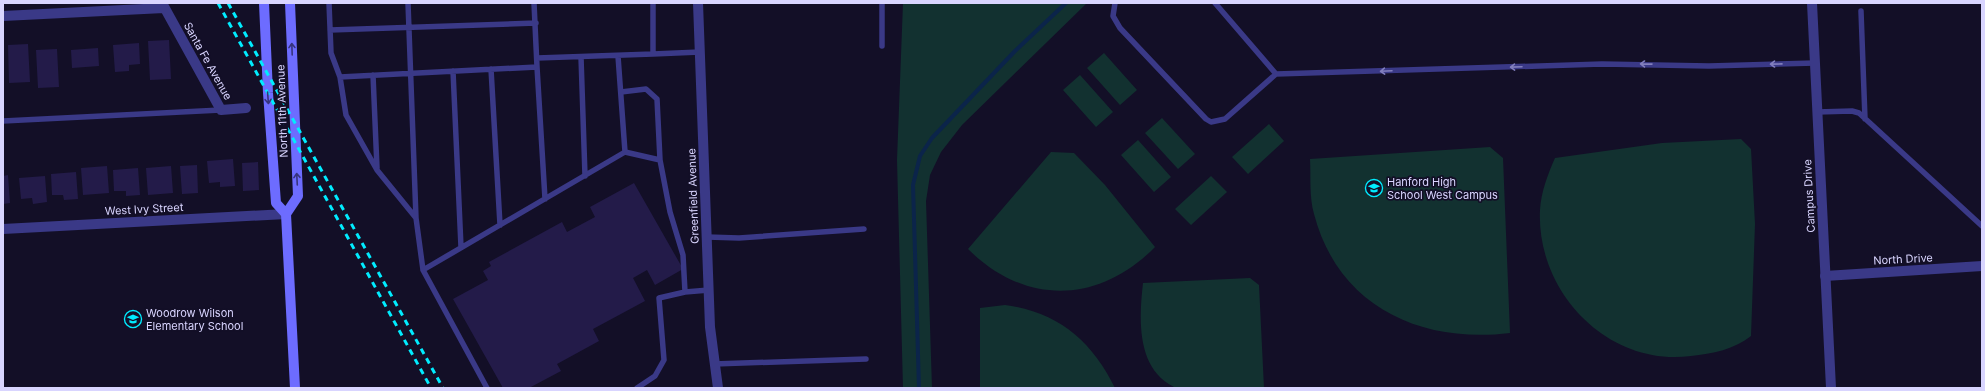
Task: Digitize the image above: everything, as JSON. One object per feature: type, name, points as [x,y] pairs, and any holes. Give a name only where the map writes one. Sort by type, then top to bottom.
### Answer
[{"type":"main road","name":"North 11th Avenue","points":[[264,3],[267,86],[276,203],[286,214]]},
{"type":"main road","name":"North 11th Avenue","points":[[290,3],[298,196],[286,214],[295,388]]},
{"type":"street","name":"Greenfield Avenue","points":[[698,3],[709,290],[714,364],[718,388]]},
{"type":"street","name":"Campus Drive","points":[[1812,3],[1830,388]]},
{"type":"street","points":[[3,16],[163,5]]},
{"type":"street","name":"Santa Fe Avenue","points":[[163,5],[221,110],[246,108]]},
{"type":"street","name":"West Ivy Street","points":[[3,229],[286,214]]},
{"type":"street","name":"North Drive","points":[[1825,276],[1982,266]]},
{"type":"lane","points":[[329,3],[331,53],[340,77],[346,115],[377,170],[416,218]]},
{"type":"lane","points":[[408,3],[412,73],[416,218],[423,270],[488,388]]},
{"type":"lane","points":[[534,3],[545,199]]},
{"type":"lane","points":[[653,3],[653,54]]},
{"type":"lane","points":[[882,3],[882,46]]},
{"type":"lane","points":[[1115,3],[1113,16],[1120,28],[1211,122],[1225,119],[1276,74],[1602,64],[1710,66],[1815,63]]},
{"type":"lane","points":[[1215,3],[1276,74]]},
{"type":"lane","points":[[1861,11],[1865,118]]},
{"type":"lane","points":[[330,30],[410,26],[536,23]]},
{"type":"lane","points":[[537,58],[700,52]]},
{"type":"lane","points":[[618,56],[625,152]]},
{"type":"lane","points":[[581,57],[585,176]]},
{"type":"lane","points":[[340,77],[538,67]]},
{"type":"lane","points":[[491,69],[500,225]]},
{"type":"lane","points":[[453,71],[461,247]]},
{"type":"lane","points":[[373,75],[377,170]]},
{"type":"lane","points":[[621,92],[646,89],[657,98],[660,160],[670,212],[683,255],[685,292]]},
{"type":"lane","points":[[3,121],[221,110]]},
{"type":"lane","points":[[1817,112],[1852,111],[1865,118],[1982,226]]},
{"type":"lane","points":[[423,270],[625,152],[660,160]]},
{"type":"lane","points":[[707,237],[739,238],[864,229]]},
{"type":"lane","points":[[637,388],[655,376],[664,360],[658,298],[685,292],[709,290]]},
{"type":"lane","points":[[714,364],[866,359]]},
{"type":"green space","points":[[903,3],[1087,3],[962,125],[941,152],[930,175],[926,201],[932,388],[903,388],[897,160]]},
{"type":"green space","points":[[1104,53],[1137,90],[1120,105],[1087,68]]},
{"type":"green space","points":[[1080,75],[1113,112],[1096,127],[1063,90]]},
{"type":"green space","points":[[1162,118],[1195,154],[1178,169],[1145,133]]},
{"type":"green space","points":[[1269,124],[1284,141],[1248,174],[1232,157]]},
{"type":"green space","points":[[1741,139],[1751,149],[1755,224],[1751,336],[1745,341],[1731,348],[1707,354],[1691,356],[1661,356],[1632,349],[1606,336],[1583,318],[1564,295],[1550,269],[1542,240],[1540,210],[1545,183],[1555,158],[1662,143]]},
{"type":"green space","points":[[1138,140],[1171,177],[1154,192],[1121,155]]},
{"type":"green space","points":[[1490,147],[1503,158],[1510,333],[1477,335],[1445,332],[1415,324],[1387,312],[1363,295],[1342,273],[1326,246],[1312,207],[1310,159]]},
{"type":"green space","points":[[1051,152],[1074,153],[1105,185],[1155,247],[1133,266],[1110,279],[1086,288],[1062,291],[1037,288],[1013,281],[990,268],[968,249]]},
{"type":"green space","points":[[1211,176],[1227,192],[1191,225],[1175,209]]},
{"type":"green space","points":[[1250,278],[1259,285],[1264,388],[1179,388],[1174,387],[1162,379],[1153,368],[1146,355],[1143,341],[1141,312],[1143,283]]},
{"type":"green space","points":[[1005,305],[1041,314],[1057,322],[1071,332],[1096,356],[1115,388],[980,388],[980,308]]},
{"type":"building","points":[[169,40],[171,79],[150,80],[148,41]]},
{"type":"building","points":[[139,43],[140,64],[129,65],[129,71],[115,72],[113,45]]},
{"type":"building","points":[[28,44],[30,82],[9,83],[8,45]]},
{"type":"building","points":[[98,48],[99,66],[72,68],[71,50]]},
{"type":"building","points":[[57,49],[59,87],[38,88],[36,50]]},
{"type":"building","points":[[233,159],[235,186],[220,187],[220,182],[209,183],[207,161]]},
{"type":"building","points":[[258,162],[259,190],[243,191],[242,163]]},
{"type":"building","points":[[197,165],[198,193],[182,194],[180,166]]},
{"type":"building","points":[[107,166],[109,193],[83,195],[81,168]]},
{"type":"building","points":[[171,166],[173,193],[148,195],[146,168]]},
{"type":"building","points":[[138,168],[140,195],[126,196],[126,191],[114,191],[113,170]]},
{"type":"building","points":[[76,172],[78,199],[64,200],[63,195],[52,195],[51,174]]},
{"type":"building","points":[[8,175],[10,203],[3,204],[3,176]]},
{"type":"building","points":[[45,176],[47,202],[33,204],[32,198],[21,199],[19,178]]},
{"type":"building","points":[[634,183],[683,269],[655,285],[647,270],[633,278],[645,301],[593,329],[599,341],[557,364],[561,371],[529,388],[503,388],[453,299],[488,280],[483,271],[491,266],[489,262],[562,222],[567,232],[595,217],[590,207]]},
{"type":"waterway","points":[[919,388],[913,185],[920,156],[932,138],[1015,51],[1066,3]]},
{"type":"railway","points":[[218,3],[431,388]]},
{"type":"railway","points":[[228,3],[443,388]]},
{"type":"place","name":"Hanford High School West Campus","points":[[1374,188]]},
{"type":"place","name":"Woodrow Wilson Elementary School","points":[[133,319]]}]
